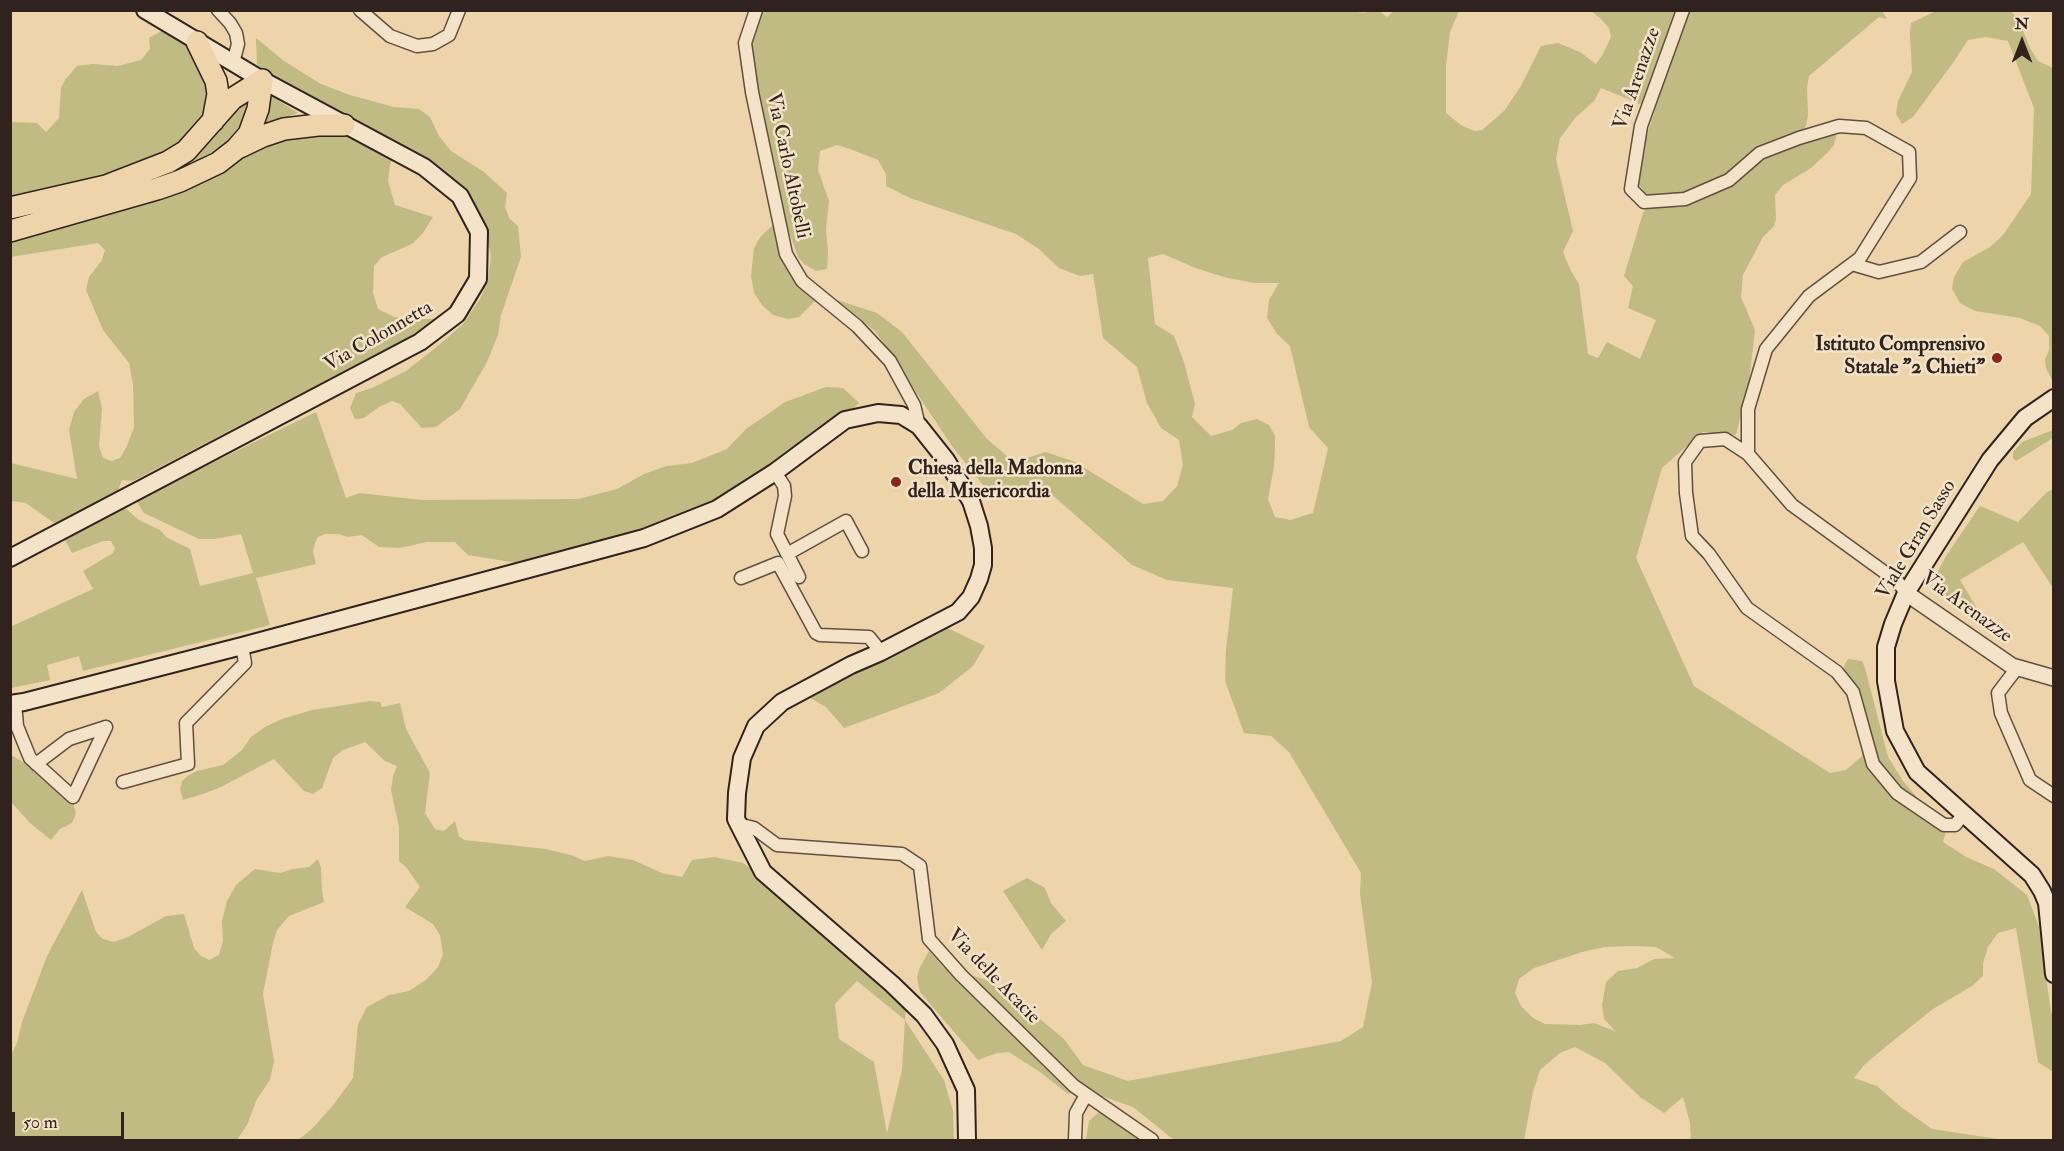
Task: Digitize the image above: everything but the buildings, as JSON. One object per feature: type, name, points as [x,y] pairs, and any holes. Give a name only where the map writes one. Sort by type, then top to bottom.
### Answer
[{"type":"highway","points":[[197,42],[216,81],[218,94],[212,125]]},
{"type":"highway","points":[[10,208],[106,186],[168,162],[186,151],[212,125],[222,109],[232,99],[262,80]]},
{"type":"highway","points":[[10,231],[180,181],[218,163],[244,141],[255,121],[262,80]]},
{"type":"highway","points":[[236,149],[284,129],[344,125]]},
{"type":"main road","name":"Via Colonnetta","points":[[10,558],[420,342],[457,314],[478,279],[479,232],[460,196],[424,167],[262,80],[145,10]]},
{"type":"main road","name":"Viale Gran Sasso","points":[[2054,398],[2025,418],[1990,460],[1906,593],[1886,647],[1886,681],[1895,731],[1917,772],[2032,875],[2043,891],[2047,903],[2054,974]]},
{"type":"main road","points":[[13,703],[242,646],[644,538],[717,509],[775,472],[845,420],[878,413],[901,415],[920,426],[946,460],[971,501],[984,548],[983,565],[971,597],[958,612],[782,702],[756,726],[742,758],[736,819],[763,872],[892,984],[924,1015],[945,1044],[966,1090],[967,1140]]},
{"type":"street","points":[[218,10],[236,33],[238,44],[233,63]]},
{"type":"street","points":[[360,10],[390,36],[417,45],[433,44],[449,35],[459,10]]},
{"type":"street","name":"Via Carlo Altobelli","points":[[756,10],[745,42],[752,92],[786,254],[802,281],[857,326],[890,361],[914,405],[920,426]]},
{"type":"street","name":"Via Arenazze","points":[[1683,10],[1641,126],[1631,189],[1644,201],[1685,199],[1729,180],[1760,153],[1839,126],[1866,128],[1909,152],[1910,178],[1860,258],[1809,296],[1766,349],[1748,409],[1748,454],[1792,505],[1898,582],[1906,593],[2012,666],[2054,678]]},
{"type":"street","points":[[1852,264],[1879,272],[1921,262],[1960,232]]},
{"type":"street","points":[[1748,454],[1725,439],[1700,441],[1685,462],[1686,493],[1692,536],[1709,554],[1747,608],[1837,672],[1853,692],[1873,764],[1897,793],[1944,825],[1955,825],[1964,814]]},
{"type":"street","points":[[775,472],[784,486],[785,495],[777,534],[799,577]]},
{"type":"street","points":[[787,554],[846,521],[862,551]]},
{"type":"street","points":[[741,578],[778,563],[816,633],[869,637],[881,652]]},
{"type":"street","points":[[123,782],[188,764],[186,723],[245,663],[242,646]]},
{"type":"street","points":[[2017,668],[1998,693],[2001,713],[2030,780],[2054,796]]},
{"type":"street","points":[[13,703],[17,726],[30,758],[36,764],[73,797],[106,727],[69,739],[36,764]]},
{"type":"street","name":"Via delle Acacie","points":[[738,824],[754,828],[777,845],[902,854],[920,866],[929,939],[961,975],[1074,1086],[1152,1140]]},
{"type":"street","points":[[1075,1140],[1076,1113],[1086,1095]]},
{"type":"shaded area","points":[[1345,10],[1363,13],[1378,10],[1387,17],[1394,11],[1459,11],[1450,32],[1446,66],[1446,113],[1461,125],[1474,131],[1482,130],[1504,111],[1521,86],[1541,46],[1558,43],[1580,52],[1596,64],[1611,37],[1609,28],[1591,11],[1882,11],[1887,19],[1879,17],[1809,76],[1808,115],[1806,126],[1799,135],[1766,147],[1731,173],[1711,184],[1668,199],[1646,194],[1639,185],[1641,154],[1655,110],[1601,88],[1594,101],[1576,117],[1560,138],[1556,159],[1573,231],[1563,252],[1579,284],[1588,354],[1598,358],[1607,342],[1640,359],[1656,320],[1628,308],[1633,286],[1624,276],[1643,213],[1651,203],[1683,201],[1732,180],[1764,152],[1834,130],[1836,137],[1834,145],[1828,152],[1811,168],[1783,185],[1775,195],[1774,226],[1763,237],[1743,275],[1741,297],[1755,330],[1749,381],[1736,435],[1703,432],[1662,468],[1636,558],[1694,686],[1830,773],[1846,770],[1862,756],[1865,734],[1854,691],[1844,666],[1848,659],[1862,661],[1888,757],[1903,781],[1946,831],[1943,842],[1966,857],[1994,869],[2027,895],[2039,927],[2053,1017],[2053,1072],[2038,1062],[2016,928],[1998,933],[1988,947],[1983,963],[1983,976],[1972,986],[1933,1009],[1864,1065],[1854,1078],[1877,1086],[1932,1129],[2005,1140],[1691,1140],[1690,1123],[1683,1097],[1664,1113],[1640,1097],[1605,1063],[1575,1047],[1560,1053],[1540,1070],[1533,1092],[1524,1140],[1174,1140],[1133,1107],[1081,1089],[1068,1094],[1009,1052],[997,1053],[978,1060],[920,992],[917,977],[929,951],[944,968],[984,979],[1005,990],[1064,1039],[1083,1065],[1128,1081],[1341,1041],[1363,1027],[1372,982],[1360,894],[1361,873],[1289,752],[1271,736],[1244,733],[1225,681],[1233,588],[1167,580],[1132,565],[1049,492],[1002,497],[983,485],[952,446],[876,332],[837,300],[877,313],[902,332],[987,439],[1014,462],[1046,452],[1075,462],[1143,504],[1163,501],[1177,486],[1183,465],[1179,440],[1161,428],[1147,403],[1137,367],[1103,338],[1093,274],[1080,276],[1059,268],[1039,249],[1016,234],[910,198],[886,186],[886,174],[878,160],[837,145],[820,151],[818,170],[829,201],[826,229],[827,269],[816,271],[804,264],[798,257],[787,226],[762,121],[752,59],[752,38],[760,11]],"holes":[[[1163,254],[1198,269],[1228,278],[1254,283],[1279,283],[1269,300],[1267,318],[1277,334],[1290,346],[1309,427],[1328,448],[1313,513],[1290,520],[1275,517],[1268,499],[1275,448],[1275,436],[1269,425],[1257,419],[1211,436],[1192,417],[1195,404],[1184,362],[1174,336],[1155,324],[1148,258]],[[1605,947],[1656,947],[1675,958],[1654,959],[1637,968],[1618,971],[1606,982],[1602,1005],[1604,1019],[1615,1031],[1594,1023],[1545,1024],[1533,1018],[1521,1006],[1515,993],[1519,979],[1534,968],[1582,952]]]},
{"type":"shaded area","points":[[1936,11],[2011,11],[2020,23],[2038,61],[2053,68],[2053,382],[2045,360],[2049,350],[2049,336],[2040,326],[2020,318],[1975,311],[1960,303],[1952,289],[1954,277],[1963,262],[1990,247],[2003,235],[2031,194],[2034,108],[2008,41],[1985,37],[1968,40],[1913,117],[1902,124],[1896,114],[1898,101],[1912,72],[1911,23]]},
{"type":"shaded area","points":[[165,29],[191,43],[208,72],[207,118],[187,140],[160,156],[125,171],[11,203],[11,122],[37,123],[46,132],[59,118],[61,88],[77,66],[93,64],[118,66],[141,60],[150,49],[149,38]]},
{"type":"shaded area","points":[[256,38],[284,61],[321,84],[394,107],[419,109],[430,117],[439,136],[451,151],[484,172],[507,193],[505,207],[509,218],[518,226],[521,257],[501,315],[498,335],[487,362],[460,409],[436,427],[422,428],[400,404],[392,401],[364,418],[355,419],[350,408],[356,393],[372,388],[406,371],[439,345],[463,324],[480,299],[488,281],[491,256],[486,231],[478,212],[467,195],[267,75],[257,64]]},
{"type":"shaded area","points":[[268,94],[298,113],[265,124]]},
{"type":"shaded area","points":[[249,97],[249,118],[229,141],[212,152],[189,165],[169,172],[78,196],[220,126]]},
{"type":"shaded area","points":[[343,131],[393,157],[388,181],[395,205],[433,217],[423,233],[412,244],[382,257],[374,266],[373,293],[378,309],[394,317],[412,319],[434,319],[442,316],[407,338],[133,481],[122,480],[116,496],[58,526],[26,503],[11,501],[11,463],[77,479],[69,430],[74,412],[84,399],[98,391],[102,409],[99,446],[103,458],[111,461],[120,458],[134,427],[133,385],[129,363],[103,330],[86,290],[89,277],[102,260],[105,250],[98,243],[11,257],[10,238],[265,138]]},
{"type":"shaded area","points":[[773,225],[782,259],[815,301],[799,317],[788,319],[773,315],[754,293],[751,276],[754,248],[761,236]]},
{"type":"shaded area","points":[[826,387],[843,388],[859,403],[847,414],[748,480],[710,502],[635,531],[517,563],[468,555],[455,542],[427,542],[399,548],[379,547],[362,535],[348,537],[325,534],[318,537],[315,543],[313,551],[316,564],[256,578],[270,625],[83,671],[79,656],[47,665],[50,680],[11,688],[10,627],[93,589],[83,571],[113,553],[115,548],[111,541],[103,541],[72,553],[65,540],[123,506],[139,520],[190,549],[200,586],[253,573],[241,534],[215,539],[199,539],[144,513],[136,500],[316,412],[346,498],[360,493],[422,500],[578,499],[617,489],[644,474],[667,466],[692,463],[727,449],[746,429],[785,402]]},
{"type":"shaded area","points":[[2053,430],[2053,438],[2016,461],[2013,458],[2013,452],[2022,442]]},
{"type":"shaded area","points":[[2053,489],[2053,588],[2023,542],[1960,580],[1987,625],[1986,630],[1935,589],[1938,571],[1980,506],[2018,522],[2047,492]]},
{"type":"shaded area","points":[[941,625],[985,646],[973,666],[939,693],[844,728],[826,707],[803,694]]},
{"type":"shaded area","points":[[370,701],[380,702],[382,707],[400,703],[406,729],[430,773],[425,813],[435,829],[444,831],[455,821],[459,836],[464,840],[546,849],[585,861],[608,856],[633,860],[662,873],[682,877],[692,860],[714,857],[743,863],[906,1009],[905,1020],[944,1080],[953,1111],[954,1140],[298,1140],[312,1129],[353,1078],[358,1024],[367,1007],[389,995],[409,991],[427,979],[438,967],[443,954],[440,935],[433,924],[405,907],[420,887],[399,861],[399,827],[391,790],[397,766],[385,761],[365,742],[343,750],[333,758],[322,788],[313,794],[304,791],[274,759],[221,787],[183,800],[180,789],[182,781],[189,775],[223,765],[242,750],[251,737],[265,727],[312,710]],"holes":[[[857,981],[905,1020],[902,1070],[887,1133],[874,1062],[839,1039],[835,1004]]]},
{"type":"shaded area","points":[[11,755],[25,763],[73,803],[76,813],[72,823],[60,829],[51,840],[30,823],[11,802]]},
{"type":"shaded area","points":[[318,859],[324,902],[289,916],[277,930],[273,943],[263,994],[274,1061],[270,1080],[257,1099],[247,1125],[237,1140],[11,1140],[11,1055],[47,956],[82,890],[96,932],[103,939],[114,942],[166,916],[184,914],[194,948],[201,956],[209,960],[219,955],[223,941],[222,921],[227,901],[236,885],[255,869],[280,873],[309,867]]},
{"type":"shaded area","points":[[1027,878],[1045,888],[1051,903],[1066,921],[1051,934],[1042,950],[1003,891]]},
{"type":"shaded area","points":[[1099,1112],[1143,1140],[1086,1140],[1089,1121]]},
{"type":"place","name":"Istituto Comprensivo Statale \"2 Chieti\"","points":[[1997,358]]},
{"type":"place","name":"Chiesa della Madonna della Misericordia","points":[[896,482]]}]
